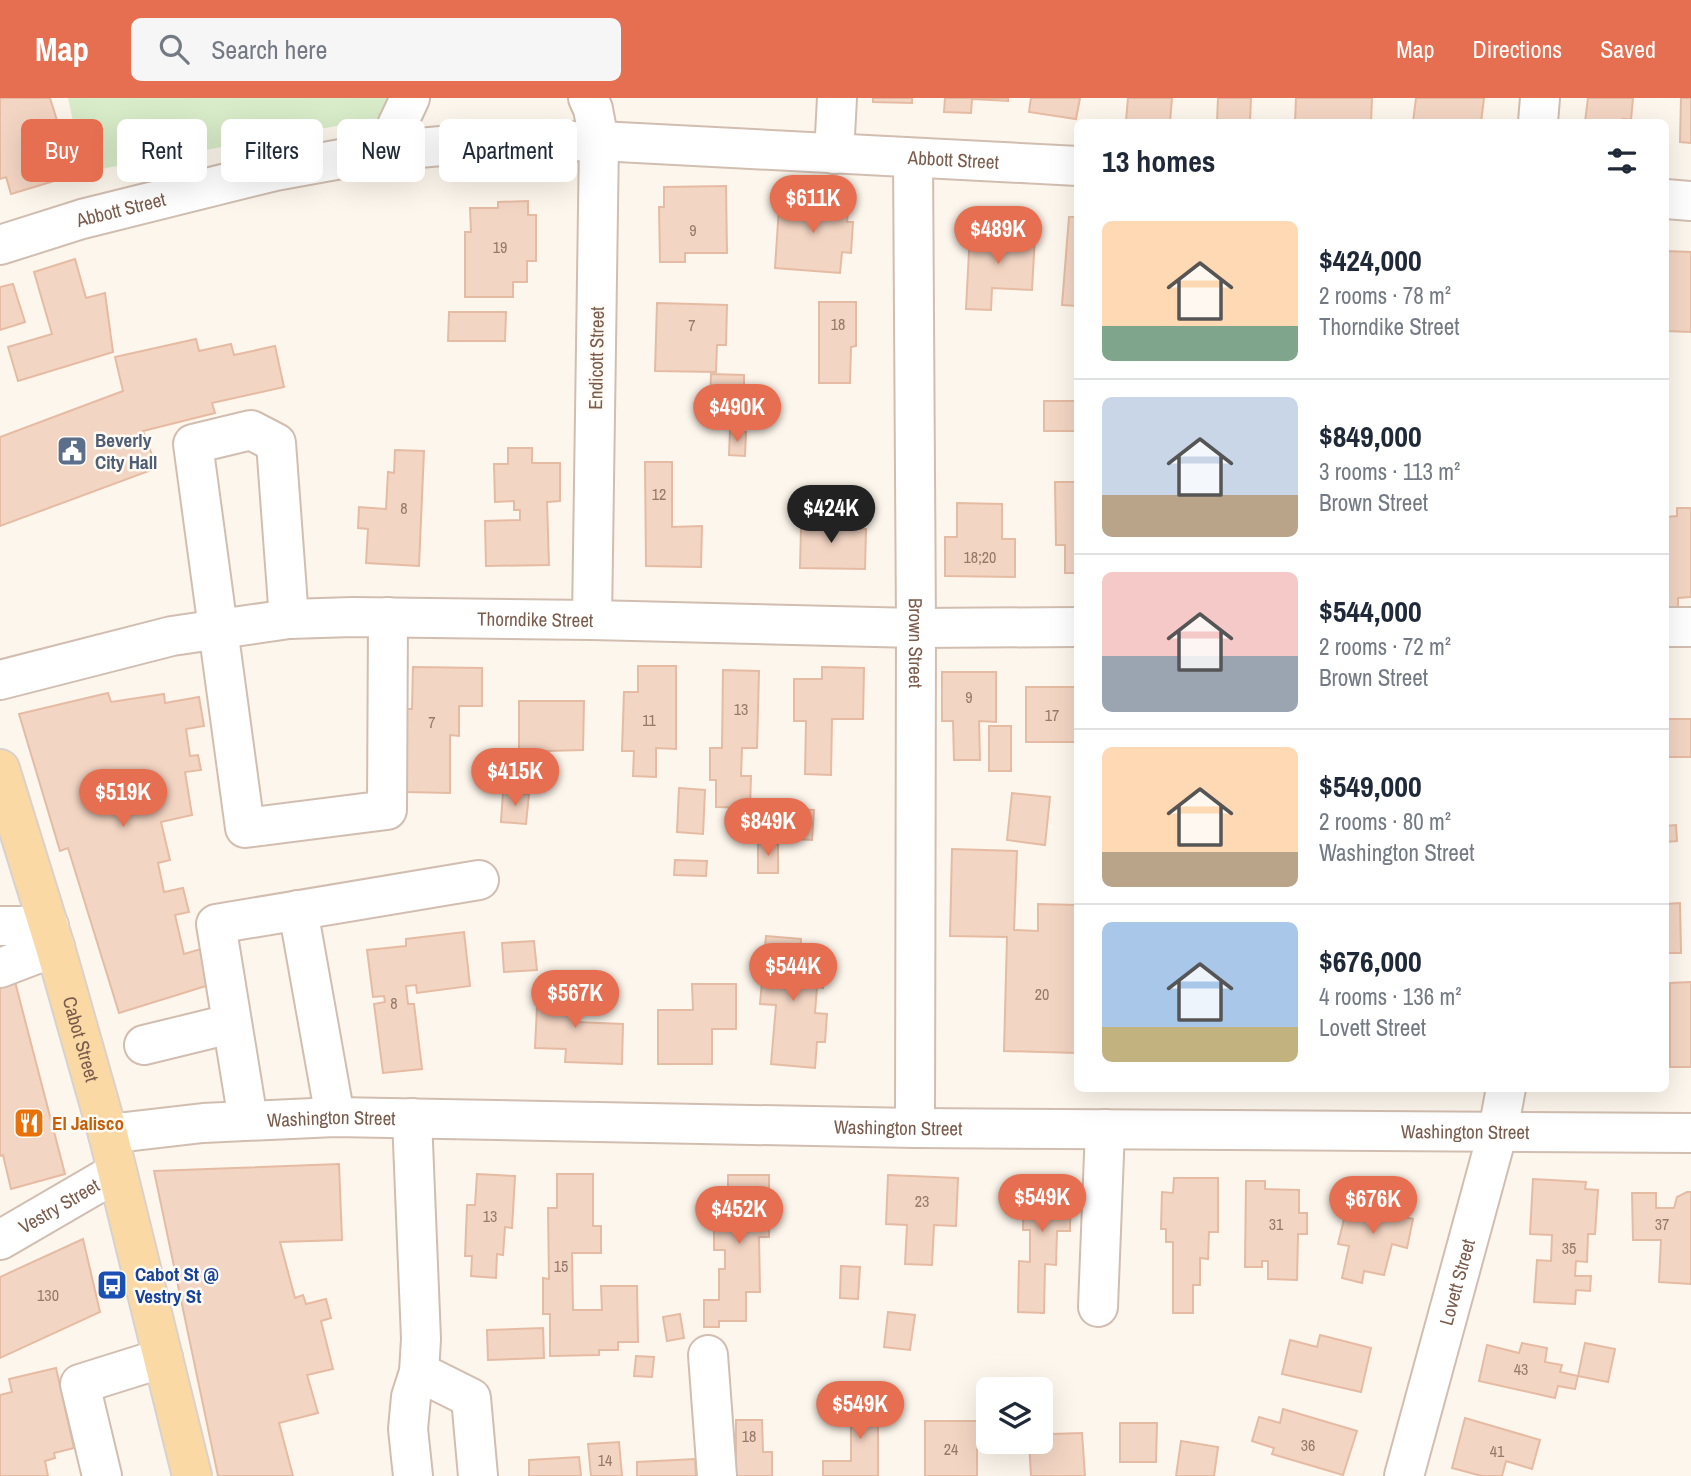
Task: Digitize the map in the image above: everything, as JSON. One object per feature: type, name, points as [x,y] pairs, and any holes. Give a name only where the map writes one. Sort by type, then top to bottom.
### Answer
[{"type":"main road","name":"Cabot Street","points":[[0,769],[52,936],[108,1133],[192,1476]]},
{"type":"street","points":[[400,119],[410,98]]},
{"type":"street","name":"Endicott Street","points":[[588,98],[593,109],[599,141],[592,620]]},
{"type":"street","points":[[834,154],[837,98]]},
{"type":"street","points":[[1538,119],[1540,98]]},
{"type":"street","name":"Abbott Street","points":[[425,147],[486,142],[599,141],[1074,166]]},
{"type":"street","name":"Brown Street","points":[[913,158],[915,1128]]},
{"type":"street","name":"Abbott Street","points":[[0,244],[82,219],[275,171],[337,160]]},
{"type":"street","points":[[1669,199],[1691,201]]},
{"type":"street","points":[[289,619],[276,443],[251,430],[193,444],[245,828],[387,810],[388,617]]},
{"type":"street","name":"Thorndike Street","points":[[0,680],[172,636],[289,619],[388,617],[916,628],[1074,627]]},
{"type":"street","points":[[1669,627],[1691,628]]},
{"type":"street","points":[[248,1120],[230,1024],[216,924],[479,880]]},
{"type":"street","points":[[298,910],[335,1117]]},
{"type":"street","points":[[0,926],[52,936]]},
{"type":"street","points":[[0,968],[52,936]]},
{"type":"street","points":[[144,1045],[230,1024]]},
{"type":"street","name":"Lovett Street","points":[[1404,1476],[1498,1131],[1506,1092]]},
{"type":"street","name":"Washington Street","points":[[108,1133],[248,1120],[335,1117],[915,1128],[1691,1133]]},
{"type":"street","points":[[412,1118],[421,1339],[419,1372],[411,1397],[408,1429],[413,1476]]},
{"type":"street","points":[[1098,1307],[1105,1129]]},
{"type":"street","name":"Vestry Street","points":[[0,1240],[117,1172]]},
{"type":"street","points":[[708,1355],[717,1476]]},
{"type":"street","points":[[102,1476],[80,1384],[163,1358]]},
{"type":"street","points":[[419,1372],[471,1398],[478,1476]]},
{"type":"green space","points":[[68,98],[398,98],[391,116],[337,119],[337,126],[323,128],[323,119],[221,119],[221,147],[207,150],[207,119],[117,119],[117,166],[103,169],[103,119],[73,119]]},
{"type":"building","points":[[0,98],[50,98],[57,119],[21,119],[21,182],[51,182],[11,194],[6,177],[0,179]]},
{"type":"building","points":[[873,98],[912,98],[912,103],[873,102]]},
{"type":"building","points":[[945,98],[1008,98],[1008,101],[972,99],[971,113],[944,112]]},
{"type":"building","points":[[1031,98],[1080,98],[1076,119],[1029,112]]},
{"type":"building","points":[[1128,98],[1172,98],[1170,119],[1126,119]]},
{"type":"building","points":[[1218,98],[1251,98],[1250,119],[1217,119]]},
{"type":"building","points":[[1296,98],[1372,98],[1371,119],[1295,119]]},
{"type":"building","points":[[1416,98],[1484,98],[1481,119],[1413,119]]},
{"type":"building","points":[[1588,98],[1633,98],[1631,119],[1585,119]]},
{"type":"building","points":[[1681,98],[1691,98],[1691,143],[1680,142]]},
{"type":"building","points":[[726,186],[727,253],[685,253],[685,262],[660,262],[659,207],[664,207],[664,187]]},
{"type":"building","points":[[799,189],[827,192],[826,208],[848,210],[847,222],[853,222],[851,253],[842,252],[840,273],[775,268],[779,207],[798,209]]},
{"type":"building","points":[[528,201],[528,215],[536,215],[536,261],[527,261],[527,282],[513,282],[513,297],[465,297],[465,232],[471,232],[470,208],[498,208],[498,202]]},
{"type":"building","points":[[1069,217],[1074,217],[1074,306],[1062,305]]},
{"type":"building","points":[[970,232],[1035,235],[1032,290],[992,288],[991,310],[966,309]]},
{"type":"building","points":[[1669,251],[1691,252],[1691,332],[1669,331]]},
{"type":"building","points":[[75,259],[86,298],[105,293],[113,352],[18,381],[8,347],[52,334],[34,272]]},
{"type":"building","points":[[13,284],[25,322],[0,330],[0,287]]},
{"type":"building","points":[[819,302],[856,302],[856,346],[851,347],[850,383],[819,383]]},
{"type":"building","points":[[657,303],[727,305],[726,345],[717,345],[716,372],[655,371]]},
{"type":"building","points":[[449,312],[506,312],[505,341],[448,341]]},
{"type":"building","points":[[196,339],[199,351],[231,344],[234,355],[275,346],[284,387],[212,403],[215,413],[143,431],[157,468],[0,526],[0,437],[123,391],[115,357]]},
{"type":"building","points":[[711,374],[744,375],[744,403],[710,402]]},
{"type":"building","points":[[1044,401],[1074,401],[1074,431],[1044,431]]},
{"type":"building","points":[[730,431],[746,432],[745,456],[729,455]]},
{"type":"building","points":[[508,448],[532,448],[532,463],[560,463],[560,501],[547,502],[549,565],[486,566],[485,521],[520,520],[520,510],[514,510],[514,501],[495,502],[494,464],[508,464]]},
{"type":"building","points":[[395,450],[424,451],[419,566],[366,563],[368,529],[358,528],[359,507],[386,509],[388,472],[394,473]]},
{"type":"building","points":[[645,462],[672,462],[672,527],[702,526],[701,567],[646,566]]},
{"type":"building","points":[[1055,482],[1074,482],[1074,573],[1065,573],[1065,545],[1056,545]]},
{"type":"building","points":[[957,503],[1002,504],[1002,539],[1015,539],[1015,577],[945,576],[945,537],[957,537]]},
{"type":"building","points":[[1677,508],[1691,508],[1691,597],[1678,598],[1678,608],[1669,608],[1669,517],[1677,516]]},
{"type":"building","points":[[806,510],[829,511],[829,528],[866,529],[865,569],[800,568],[801,528],[806,528]]},
{"type":"building","points":[[638,666],[676,666],[676,749],[656,748],[656,777],[633,776],[634,751],[622,751],[624,692],[638,692]]},
{"type":"building","points":[[413,667],[482,668],[482,706],[459,706],[459,736],[450,735],[450,793],[406,792],[406,709],[412,709]]},
{"type":"building","points":[[822,667],[864,668],[863,719],[832,719],[831,775],[805,774],[806,721],[794,721],[794,679],[822,679]]},
{"type":"building","points":[[723,670],[759,671],[757,748],[742,748],[741,776],[751,776],[750,808],[716,807],[716,780],[710,780],[710,748],[722,748]]},
{"type":"building","points":[[942,672],[996,672],[996,722],[979,721],[980,760],[954,760],[953,721],[942,721]]},
{"type":"building","points":[[1026,687],[1074,687],[1074,742],[1026,742]]},
{"type":"building","points":[[108,693],[111,702],[164,694],[165,703],[199,697],[204,726],[186,729],[190,756],[198,755],[201,770],[185,772],[192,815],[161,822],[170,860],[158,863],[164,892],[183,888],[189,912],[175,915],[184,954],[201,949],[209,985],[119,1013],[68,848],[60,851],[19,714]]},
{"type":"building","points":[[519,701],[584,701],[583,750],[546,751],[545,791],[519,791]]},
{"type":"building","points":[[1669,719],[1691,719],[1691,757],[1669,757]]},
{"type":"building","points":[[989,726],[1011,726],[1011,771],[989,771]]},
{"type":"building","points":[[679,788],[705,790],[703,834],[677,832]]},
{"type":"building","points":[[503,792],[529,794],[526,824],[501,822]]},
{"type":"building","points":[[1012,793],[1050,797],[1045,845],[1007,840]]},
{"type":"building","points":[[778,808],[814,810],[812,840],[776,838]]},
{"type":"building","points":[[1676,825],[1677,841],[1669,842],[1669,826]]},
{"type":"building","points":[[758,843],[778,843],[778,873],[758,873]]},
{"type":"building","points":[[952,849],[1017,851],[1014,930],[1038,931],[1038,904],[1074,905],[1074,1053],[1004,1051],[1007,937],[950,936]]},
{"type":"building","points":[[675,860],[707,861],[706,876],[674,875]]},
{"type":"building","points":[[1680,903],[1681,953],[1669,953],[1669,904]]},
{"type":"building","points":[[464,932],[470,986],[417,993],[416,985],[406,986],[408,1004],[414,1004],[422,1069],[383,1073],[374,1004],[385,1002],[384,996],[373,997],[367,950],[406,946],[406,939]]},
{"type":"building","points":[[766,936],[801,939],[799,962],[825,964],[823,988],[817,987],[815,1013],[827,1014],[825,1042],[817,1042],[815,1068],[771,1064],[776,1005],[760,1004]]},
{"type":"building","points":[[534,941],[537,970],[504,972],[502,943]]},
{"type":"building","points":[[14,978],[65,1174],[11,1189],[3,1155],[0,1156],[0,982]]},
{"type":"building","points":[[1691,982],[1691,1067],[1670,1067],[1670,983]]},
{"type":"building","points":[[692,984],[736,984],[736,1029],[712,1029],[712,1064],[658,1064],[658,1010],[693,1010]]},
{"type":"building","points":[[538,986],[577,987],[576,1022],[623,1024],[622,1064],[565,1062],[566,1049],[535,1048]]},
{"type":"building","points":[[339,1164],[342,1240],[280,1242],[295,1298],[303,1295],[306,1304],[326,1299],[331,1318],[321,1321],[333,1369],[307,1375],[318,1413],[279,1423],[293,1476],[218,1476],[154,1171]]},
{"type":"building","points":[[477,1174],[515,1176],[512,1228],[505,1227],[503,1255],[497,1254],[496,1278],[471,1276],[472,1256],[465,1256],[467,1205],[475,1205]]},
{"type":"building","points":[[557,1174],[593,1174],[593,1226],[601,1226],[601,1253],[572,1253],[573,1310],[602,1310],[601,1286],[637,1286],[638,1342],[618,1342],[618,1350],[599,1350],[599,1355],[550,1356],[550,1314],[543,1314],[543,1278],[549,1279],[548,1208],[557,1208]]},
{"type":"building","points":[[728,1175],[769,1175],[769,1237],[759,1237],[760,1292],[746,1292],[746,1321],[719,1321],[719,1327],[704,1327],[704,1300],[719,1300],[719,1269],[725,1269],[725,1250],[714,1250],[714,1199],[728,1199]]},
{"type":"building","points":[[888,1175],[958,1178],[956,1226],[934,1225],[932,1265],[905,1264],[907,1225],[886,1224]]},
{"type":"building","points":[[1024,1175],[1071,1177],[1070,1231],[1057,1231],[1056,1265],[1045,1264],[1044,1313],[1018,1312],[1019,1261],[1030,1262],[1030,1230],[1023,1230]]},
{"type":"building","points":[[1174,1178],[1218,1178],[1218,1232],[1209,1232],[1208,1259],[1200,1258],[1200,1285],[1193,1285],[1193,1313],[1173,1313],[1173,1242],[1166,1242],[1166,1229],[1161,1229],[1162,1192],[1173,1193]]},
{"type":"building","points":[[1533,1179],[1586,1182],[1585,1189],[1598,1190],[1595,1234],[1588,1234],[1587,1262],[1576,1261],[1575,1276],[1591,1276],[1590,1291],[1576,1290],[1575,1304],[1534,1302],[1537,1260],[1551,1261],[1552,1235],[1530,1234]]},
{"type":"building","points":[[1246,1181],[1265,1181],[1265,1189],[1299,1190],[1299,1213],[1307,1213],[1307,1234],[1298,1234],[1297,1280],[1268,1279],[1268,1261],[1262,1261],[1262,1267],[1245,1267]]},
{"type":"building","points":[[1367,1191],[1401,1199],[1397,1215],[1413,1219],[1407,1248],[1392,1244],[1384,1275],[1364,1271],[1362,1283],[1342,1278],[1349,1246],[1338,1244],[1344,1219],[1354,1221],[1357,1207],[1363,1209]]},
{"type":"building","points":[[1691,1192],[1691,1284],[1659,1282],[1661,1240],[1633,1240],[1632,1193],[1656,1193],[1656,1208],[1674,1208],[1677,1197]]},
{"type":"building","points":[[83,1239],[100,1312],[0,1358],[0,1277]]},
{"type":"building","points":[[841,1266],[860,1267],[858,1299],[840,1298]]},
{"type":"building","points":[[888,1312],[915,1315],[910,1350],[884,1347]]},
{"type":"building","points":[[680,1314],[684,1338],[667,1341],[663,1317]]},
{"type":"building","points":[[543,1328],[544,1358],[488,1360],[487,1330]]},
{"type":"building","points":[[1320,1335],[1371,1348],[1361,1392],[1282,1374],[1290,1340],[1317,1347]]},
{"type":"building","points":[[1522,1343],[1547,1348],[1545,1362],[1562,1365],[1560,1372],[1578,1376],[1575,1389],[1558,1386],[1555,1398],[1479,1381],[1487,1345],[1519,1353]]},
{"type":"building","points":[[1585,1343],[1615,1349],[1608,1382],[1578,1376]]},
{"type":"building","points":[[636,1356],[654,1357],[652,1377],[634,1376]]},
{"type":"building","points":[[56,1368],[74,1448],[54,1453],[55,1458],[45,1461],[48,1476],[0,1476],[0,1395],[12,1392],[9,1379]]},
{"type":"building","points":[[851,1396],[878,1396],[878,1476],[823,1476],[823,1461],[851,1461]]},
{"type":"building","points":[[1283,1409],[1357,1431],[1343,1475],[1272,1454],[1274,1448],[1252,1441],[1259,1417],[1280,1423]]},
{"type":"building","points":[[1465,1418],[1540,1440],[1532,1469],[1506,1461],[1502,1476],[1482,1476],[1452,1468]]},
{"type":"building","points":[[736,1420],[762,1420],[763,1452],[772,1452],[772,1476],[736,1476]]},
{"type":"building","points":[[925,1421],[976,1421],[977,1476],[925,1476]]},
{"type":"building","points":[[1120,1423],[1157,1423],[1156,1462],[1120,1462]]},
{"type":"building","points":[[1082,1433],[1085,1476],[1031,1476],[1030,1454],[1053,1454],[1053,1434]]},
{"type":"building","points":[[1181,1441],[1218,1447],[1214,1476],[1176,1476]]},
{"type":"building","points":[[619,1442],[622,1476],[591,1476],[588,1444]]},
{"type":"building","points":[[579,1457],[581,1476],[529,1476],[529,1460]]},
{"type":"building","points":[[695,1459],[696,1476],[637,1476],[637,1462]]},
{"type":"place","name":"Beverly City Hall","points":[[72,451]]},
{"type":"place","name":"El Jalisco","points":[[29,1123]]},
{"type":"place","name":"Cabot St @ Vestry St","points":[[112,1285]]}]
